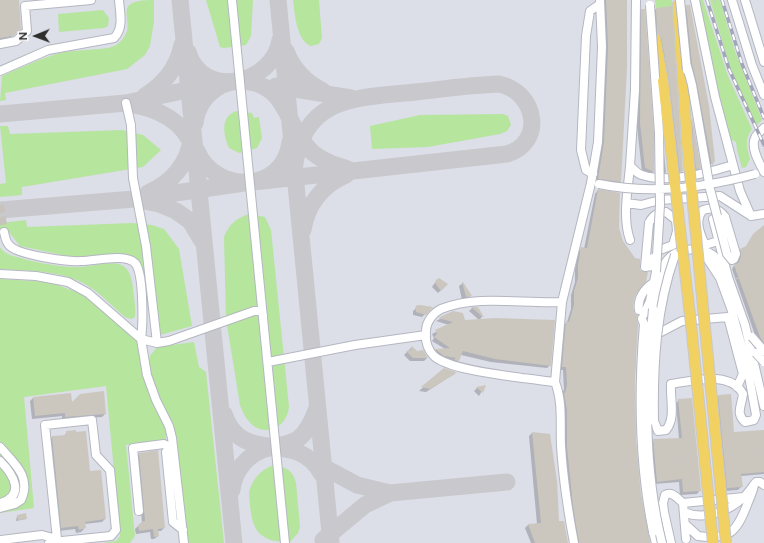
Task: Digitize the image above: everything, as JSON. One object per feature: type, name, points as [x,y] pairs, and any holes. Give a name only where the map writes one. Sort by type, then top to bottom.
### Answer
[{"type":"main road","points":[[679,0],[678,27],[687,143],[726,543]]},
{"type":"main road","points":[[650,2],[663,81],[674,167],[713,543]]},
{"type":"lane","points":[[0,44],[16,41],[27,31],[25,6],[66,1],[91,0]]},
{"type":"lane","points":[[0,71],[48,50],[114,38],[120,33],[121,21],[119,0]]},
{"type":"lane","points":[[232,0],[285,543]]},
{"type":"lane","points":[[630,240],[627,231],[627,203],[635,90],[636,0]]},
{"type":"lane","points":[[675,255],[664,291],[657,334],[653,390],[653,426],[658,431],[663,432],[670,425],[672,416],[671,384],[719,378],[737,387],[743,394],[739,410],[742,419],[745,422],[754,420],[760,408],[750,337],[713,219],[699,155],[679,0]]},
{"type":"lane","points":[[695,0],[715,97],[740,191],[751,216]]},
{"type":"lane","points":[[732,0],[752,65],[764,94]]},
{"type":"lane","points":[[745,0],[764,62]]},
{"type":"lane","points":[[574,543],[566,501],[561,446],[560,394],[555,382],[562,302],[595,184],[592,174],[598,142],[602,55],[600,2]]},
{"type":"lane","points":[[592,174],[586,170],[581,150],[586,36],[590,11],[600,2]]},
{"type":"lane","points":[[650,2],[659,134],[660,205],[647,391],[647,437],[653,499],[662,543]]},
{"type":"lane","points":[[687,66],[714,208],[727,254],[729,259],[734,259],[735,250],[725,217],[721,212],[714,208],[703,210],[698,219],[700,234],[705,245],[715,242]]},
{"type":"lane","points":[[126,103],[131,125],[133,178],[141,227],[145,240],[157,343]]},
{"type":"lane","points":[[595,184],[642,190],[669,190],[722,183],[755,174],[764,171],[756,154],[754,144],[755,138],[764,128]]},
{"type":"lane","points":[[659,134],[657,141],[657,206],[656,214],[656,221],[654,244],[654,252],[652,266],[645,267],[649,223],[652,217],[658,213],[666,212],[676,220],[677,231],[673,245],[660,250]]},
{"type":"lane","points":[[630,166],[641,175],[653,178],[683,178],[733,165]]},
{"type":"lane","points":[[627,203],[641,205],[660,200],[720,196],[751,216],[764,214]]},
{"type":"lane","points":[[4,232],[10,246],[17,250],[59,260],[82,261],[119,258],[132,260],[137,265],[139,272],[143,319],[141,339],[147,375],[156,400],[169,426],[173,522],[183,530],[184,543]]},
{"type":"lane","points":[[653,309],[661,271],[670,258],[675,255],[688,250],[703,252],[713,256],[732,278]]},
{"type":"lane","points":[[703,252],[720,278],[731,308],[760,408]]},
{"type":"lane","points":[[652,543],[641,440],[640,399],[644,324],[640,314],[653,287],[656,272]]},
{"type":"lane","points":[[0,274],[36,276],[68,282],[88,292],[141,339],[157,343],[169,341],[254,311],[261,311],[263,314]]},
{"type":"lane","points":[[555,382],[495,374],[460,367],[443,361],[434,356],[427,346],[426,327],[429,319],[439,310],[454,305],[482,301],[562,302]]},
{"type":"lane","points":[[661,332],[682,321],[728,317],[743,374],[737,387]]},
{"type":"lane","points":[[268,362],[355,345],[426,335]]},
{"type":"lane","points":[[750,337],[758,351]]},
{"type":"lane","points":[[758,351],[757,348],[763,365],[764,380]]},
{"type":"lane","points":[[1,540],[42,536],[54,542],[111,536],[116,530],[110,470],[96,455],[92,420],[45,425],[54,542]]},
{"type":"lane","points":[[139,512],[133,448],[164,444],[170,447]]},
{"type":"lane","points":[[0,447],[18,466],[24,483],[21,500],[15,504],[0,508]]},
{"type":"lane","points":[[0,461],[14,478],[15,486],[14,494],[10,500],[0,503]]},
{"type":"lane","points":[[684,512],[692,515],[715,514],[730,508],[744,497],[754,485],[760,482],[764,485]]},
{"type":"lane","points":[[685,524],[698,536],[724,535],[733,531],[741,520],[754,485]]},
{"type":"lane","points":[[671,543],[663,503],[664,495],[668,493],[680,500],[684,512],[684,541]]},
{"type":"lane","points":[[680,500],[744,497]]},
{"type":"lane","points":[[685,524],[689,524],[695,530],[704,532],[720,531],[734,524],[744,497]]},
{"type":"lane","points":[[680,500],[684,541]]},
{"type":"path","points":[[714,0],[716,5]]},
{"type":"path","points":[[732,278],[739,278]]},
{"type":"path","points":[[619,467],[638,465]]},
{"type":"shaded area","points":[[0,0],[764,0],[764,543],[0,543]]},
{"type":"green space","points":[[154,0],[154,21],[150,46],[145,55],[127,69],[5,93],[6,100],[0,101],[2,76],[58,53],[113,47],[121,41],[126,34],[128,27],[127,8],[131,4],[139,1]]},
{"type":"green space","points":[[206,0],[253,0],[251,36],[246,45],[224,48],[220,47]]},
{"type":"green space","points":[[293,0],[319,0],[322,38],[319,44],[311,46],[302,38],[297,26]]},
{"type":"green space","points":[[655,0],[672,0],[677,57],[663,58]]},
{"type":"green space","points":[[698,0],[703,0],[728,76],[752,129],[747,140],[750,159],[746,167],[742,168],[736,142],[730,139],[711,65]]},
{"type":"green space","points":[[710,0],[720,0],[735,51],[762,120],[756,126],[730,67]]},
{"type":"green space","points":[[103,10],[109,18],[108,26],[104,28],[59,32],[58,14]]},
{"type":"green space","points":[[237,111],[252,113],[254,118],[259,117],[262,138],[257,148],[239,153],[229,148],[224,131],[225,121],[232,113]]},
{"type":"green space","points":[[503,114],[508,116],[511,125],[507,131],[500,134],[428,147],[372,149],[370,126],[420,115]]},
{"type":"green space","points":[[0,126],[8,126],[10,134],[122,130],[143,135],[161,150],[143,167],[22,187],[22,195],[0,197],[0,184],[6,183]]},
{"type":"green space","points":[[248,214],[265,217],[271,230],[289,407],[286,418],[282,423],[274,429],[269,430],[257,428],[251,424],[241,408],[226,319],[224,237],[233,222]]},
{"type":"green space","points":[[26,220],[27,227],[133,223],[152,225],[164,229],[179,249],[192,326],[160,335],[156,303],[142,304],[139,272],[132,260],[81,259],[20,246],[9,232],[0,233],[0,223]]},
{"type":"green space","points":[[0,247],[4,252],[12,256],[57,266],[78,267],[114,263],[121,265],[127,269],[131,277],[135,303],[135,317],[131,319],[125,317],[93,289],[72,278],[36,271],[0,269]]},
{"type":"green space","points":[[0,279],[49,282],[82,294],[136,339],[155,409],[166,425],[166,440],[126,445],[135,536],[130,543],[102,543],[116,541],[120,536],[106,386],[24,397],[34,508],[0,513]]},
{"type":"green space","points":[[194,342],[199,367],[206,372],[224,543],[184,543],[172,438],[147,375],[150,356],[157,347]]},
{"type":"green space","points":[[273,465],[282,467],[291,472],[296,483],[300,527],[298,533],[290,542],[268,539],[261,535],[256,529],[251,513],[249,492],[253,483],[261,472]]},
{"type":"building","points":[[0,0],[19,0],[21,29],[13,36],[0,38]]},
{"type":"building","points":[[606,0],[627,0],[627,68],[621,182],[598,179],[604,142],[608,47]]},
{"type":"building","points":[[686,5],[690,5],[709,106],[715,161],[712,166],[692,64]]},
{"type":"building","points":[[672,6],[683,171],[680,172],[669,80],[661,37],[657,32],[656,8]]},
{"type":"building","points":[[641,9],[645,9],[654,133],[654,172],[645,168],[640,123]]},
{"type":"building","points":[[692,116],[701,168],[696,169],[693,142]]},
{"type":"building","points":[[598,189],[620,193],[619,228],[623,241],[635,258],[640,259],[640,270],[648,272],[646,282],[635,296],[633,306],[634,313],[638,315],[635,374],[636,440],[641,495],[650,543],[579,543],[573,506],[567,447],[567,410],[564,393],[567,385],[566,367],[562,367],[566,321],[569,322],[574,305],[574,291],[578,278],[578,265],[581,247],[587,248]]},
{"type":"building","points":[[764,225],[764,343],[760,337],[734,265],[739,262],[741,256],[740,249],[746,246],[753,234]]},
{"type":"building","points":[[439,278],[448,284],[441,291],[435,283]]},
{"type":"building","points":[[463,282],[472,296],[466,297]]},
{"type":"building","points":[[417,305],[433,307],[426,315],[416,312],[415,308]]},
{"type":"building","points":[[471,307],[478,307],[484,317],[483,317]]},
{"type":"building","points":[[453,311],[463,313],[465,320],[496,318],[555,320],[551,366],[495,359],[463,351],[459,361],[454,360],[456,358],[444,356],[435,349],[450,348],[434,337],[437,334],[435,330],[453,322],[438,318]]},
{"type":"building","points":[[412,346],[417,351],[423,350],[428,358],[413,358],[406,351],[411,350]]},
{"type":"building","points":[[444,368],[456,372],[430,389],[421,387]]},
{"type":"building","points":[[486,385],[483,393],[476,387]]},
{"type":"building","points":[[104,391],[106,414],[65,417],[65,413],[35,416],[33,397],[71,393],[72,402],[80,394]]},
{"type":"building","points":[[731,394],[734,432],[764,430],[764,472],[741,474],[743,487],[727,488],[718,395]]},
{"type":"building","points":[[692,398],[701,491],[683,492],[682,479],[657,482],[653,439],[682,438],[678,399]]},
{"type":"building","points":[[76,430],[76,432],[86,431],[90,471],[101,470],[106,519],[85,522],[86,528],[79,530],[78,526],[61,528],[52,436],[66,435],[66,431]]},
{"type":"building","points":[[532,432],[550,434],[557,481],[559,521],[564,521],[568,543],[535,543],[528,524],[541,523]]},
{"type":"building","points":[[158,450],[165,528],[158,529],[159,536],[154,537],[153,529],[139,531],[138,525],[145,521],[139,453]]},
{"type":"building","points":[[26,513],[27,519],[18,520],[17,515]]},
{"type":"taxiway","points":[[180,0],[234,543]]},
{"type":"taxiway","points":[[278,0],[331,543]]},
{"type":"taxiway","points":[[188,52],[196,67],[207,77],[221,81],[237,81],[252,76],[265,68],[275,55],[280,40]]},
{"type":"taxiway","points":[[145,96],[159,86],[169,74],[177,61],[182,45]]},
{"type":"taxiway","points":[[286,51],[292,64],[300,74],[323,91]]},
{"type":"taxiway","points":[[195,123],[200,106],[206,97],[215,89],[231,82],[250,82],[263,86],[272,92],[279,100],[302,140],[314,154],[328,162],[348,169]]},
{"type":"taxiway","points":[[134,199],[244,183],[507,154],[519,148],[527,140],[531,129],[532,118],[522,97],[512,89],[499,84],[468,86],[354,99],[336,105],[321,114],[309,127],[300,145],[294,169]]},
{"type":"taxiway","points":[[276,86],[351,98]]},
{"type":"taxiway","points":[[0,114],[126,103],[201,87]]},
{"type":"taxiway","points":[[130,104],[150,109],[168,117],[183,130],[193,148]]},
{"type":"taxiway","points":[[148,193],[164,184],[177,172],[187,156],[191,138]]},
{"type":"taxiway","points":[[197,151],[206,165],[219,175],[233,181],[248,182],[263,179],[276,171],[285,159],[290,142]]},
{"type":"taxiway","points":[[303,230],[308,212],[317,197],[330,184],[346,175]]},
{"type":"taxiway","points":[[0,210],[134,199],[159,204],[176,211],[190,221],[202,241]]},
{"type":"taxiway","points":[[232,490],[235,476],[247,460],[265,449],[286,444],[298,439],[302,436],[312,421],[317,408]]},
{"type":"taxiway","points":[[224,414],[232,430],[243,439],[256,444],[298,452],[310,460],[321,473]]},
{"type":"taxiway","points":[[316,463],[357,485],[390,493],[507,482]]},
{"type":"taxiway","points":[[323,540],[365,505],[390,493]]},
{"type":"tunnel","points":[[0,205],[4,232]]},
{"type":"railway","points":[[707,0],[729,69],[764,145]]},
{"type":"railway","points":[[722,0],[742,64],[764,118]]}]
